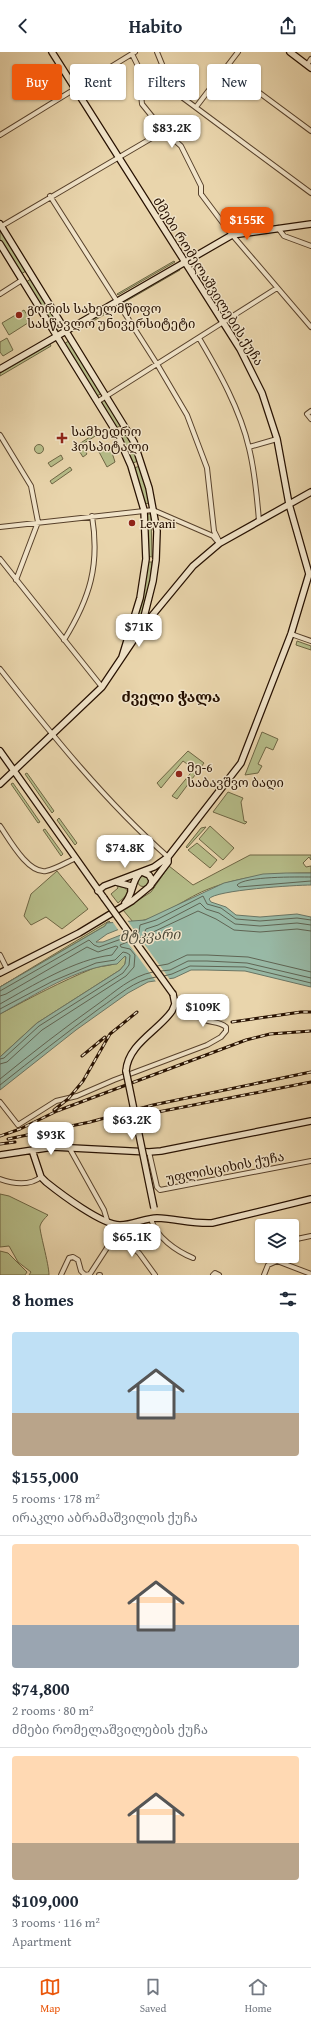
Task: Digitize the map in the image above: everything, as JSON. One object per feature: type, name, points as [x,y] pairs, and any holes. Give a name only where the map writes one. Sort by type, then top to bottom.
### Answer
[{"type":"street","name":"ძმები რომელაშვილების ქუჩა","points":[[52,52],[70,80]]},
{"type":"street","points":[[157,52],[168,79],[179,94],[311,193]]},
{"type":"street","points":[[229,64],[238,52]]},
{"type":"street","points":[[290,52],[309,66],[311,59]]},
{"type":"street","points":[[116,64],[134,53],[138,66],[142,104],[180,146],[201,186],[201,194],[232,235],[311,327]]},
{"type":"street","points":[[0,135],[70,93]]},
{"type":"street","points":[[196,107],[207,93]]},
{"type":"street","points":[[261,94],[311,131]]},
{"type":"street","name":"ძმები რომელაშვილების ქუჩა","points":[[83,100],[255,376],[277,439],[289,504],[309,572],[291,634],[241,763],[168,858],[154,868],[116,882],[98,891]]},
{"type":"street","points":[[141,629],[150,598],[156,560],[157,531],[149,488],[134,442],[107,396],[0,226],[118,156],[157,135]]},
{"type":"street","points":[[50,196],[157,364],[187,415],[207,468],[214,530],[220,543]]},
{"type":"street","points":[[0,369],[232,235],[311,224]]},
{"type":"street","points":[[278,228],[284,236],[311,246]]},
{"type":"street","points":[[0,244],[116,432],[131,466],[144,510],[146,559],[140,598],[122,658]]},
{"type":"street","points":[[0,294],[22,280]]},
{"type":"street","points":[[97,402],[277,288]]},
{"type":"street","points":[[199,338],[222,377],[249,447],[257,487],[259,521]]},
{"type":"street","points":[[311,411],[307,414],[311,419]]},
{"type":"street","points":[[116,432],[125,426]]},
{"type":"street","points":[[0,435],[31,486],[38,522],[16,580]]},
{"type":"street","points":[[249,447],[277,439]]},
{"type":"street","points":[[131,466],[141,463]]},
{"type":"street","points":[[0,784],[102,687],[141,629],[193,566],[220,543],[311,492]]},
{"type":"street","points":[[0,527],[153,510],[213,536],[220,543]]},
{"type":"street","points":[[64,640],[80,612],[91,582],[95,549],[92,516]]},
{"type":"street","points":[[146,559],[156,560]]},
{"type":"street","points":[[0,560],[102,687]]},
{"type":"street","points":[[150,598],[153,602],[161,604]]},
{"type":"street","points":[[133,624],[137,629],[141,629]]},
{"type":"street","points":[[291,634],[311,640]]},
{"type":"street","points":[[0,668],[52,735],[129,820],[168,858],[168,862],[150,886],[132,901],[79,933],[0,973]]},
{"type":"street","points":[[0,751],[98,891],[173,994],[175,1004],[168,1016],[136,1048],[129,1059],[126,1071],[154,1208],[153,1228],[159,1235],[182,1254],[193,1258]]},
{"type":"street","points":[[0,826],[27,863],[35,870],[46,870],[76,858]]},
{"type":"street","points":[[116,882],[134,886],[143,889],[150,886],[152,880],[149,875],[140,873],[136,878],[134,886],[131,895],[122,906]]},
{"type":"street","points":[[0,955],[7,969]]},
{"type":"street","points":[[0,1102],[18,1125],[56,1101],[76,1096],[207,1045],[221,1037],[226,1031],[226,1027],[220,1023],[203,1020],[180,1005],[175,1004]]},
{"type":"street","points":[[0,1155],[53,1148],[149,1152],[170,1150],[311,1121]]},
{"type":"street","points":[[70,1149],[104,1210],[106,1220]]},
{"type":"street","points":[[32,1150],[41,1177],[89,1212],[116,1224],[153,1219],[212,1223],[311,1199]]},
{"type":"street","name":"უფლისციხის ქუჩა","points":[[149,1152],[156,1187],[160,1190],[311,1161]]},
{"type":"street","points":[[0,1179],[17,1183],[34,1183],[41,1177]]},
{"type":"street","points":[[61,1275],[70,1258],[73,1257],[78,1260],[81,1271],[85,1275],[90,1274],[116,1234],[116,1224]]},
{"type":"street","points":[[116,1234],[139,1253],[155,1275]]},
{"type":"street","points":[[299,1239],[311,1236]]},
{"type":"street","points":[[264,1275],[268,1265],[277,1261],[309,1274]]},
{"type":"street","points":[[213,1275],[215,1273],[219,1275]]},
{"type":"green space","points":[[0,230],[26,271],[21,274],[0,241]]},
{"type":"green space","points":[[174,261],[175,262],[118,295],[117,294]]},
{"type":"green space","points":[[179,268],[180,270],[123,303],[122,302]]},
{"type":"green space","points":[[31,279],[61,327],[56,330],[26,282]]},
{"type":"green space","points":[[115,306],[116,308],[88,324],[87,322]]},
{"type":"green space","points":[[24,310],[31,321],[9,335],[2,323]]},
{"type":"green space","points":[[7,338],[13,350],[3,356],[0,352],[0,342]]},
{"type":"green space","points":[[70,340],[102,393],[97,396],[64,344]]},
{"type":"green space","points":[[50,344],[51,346],[0,376],[0,373]]},
{"type":"green space","points":[[106,399],[122,425],[116,428],[101,403]]},
{"type":"green space","points":[[125,431],[138,461],[133,463],[120,434]]},
{"type":"green space","points":[[96,433],[97,435],[81,445],[87,454],[83,457],[76,446]]},
{"type":"green space","points":[[109,443],[115,462],[107,467],[98,450]]},
{"type":"green space","points":[[39,444],[44,449],[39,454],[34,449]]},
{"type":"green space","points":[[61,455],[63,459],[51,467],[48,463]]},
{"type":"green space","points":[[140,466],[150,503],[144,504],[134,468]]},
{"type":"green space","points":[[70,467],[72,470],[52,484],[50,481]]},
{"type":"green space","points":[[145,514],[151,514],[152,557],[146,556]]},
{"type":"green space","points":[[147,562],[152,562],[150,583],[141,621],[138,623],[135,621]]},
{"type":"green space","points":[[297,641],[311,646],[311,650],[296,645]]},
{"type":"green space","points":[[262,732],[278,739],[273,750],[266,747],[258,764],[262,766],[258,773],[245,775]]},
{"type":"green space","points":[[188,751],[204,763],[177,799],[172,796],[194,769],[183,761],[161,788],[157,783]]},
{"type":"green space","points":[[27,773],[54,811],[52,813],[25,774]]},
{"type":"green space","points":[[13,783],[40,822],[38,823],[11,784]]},
{"type":"green space","points":[[228,792],[243,798],[241,802],[244,821],[247,822],[245,824],[213,812]]},
{"type":"green space","points":[[59,818],[77,843],[75,845],[57,820]]},
{"type":"green space","points":[[210,826],[234,848],[223,860],[199,839]]},
{"type":"green space","points":[[206,827],[187,848],[186,847],[201,828]]},
{"type":"green space","points":[[45,829],[63,854],[61,856],[43,830]]},
{"type":"green space","points":[[197,843],[217,860],[210,868],[188,850]]},
{"type":"green space","points":[[250,855],[311,855],[311,860],[309,857],[303,863],[306,867],[311,866],[311,873],[257,876],[232,881],[197,894],[152,918],[133,922],[123,910],[151,892],[169,866],[193,885]]},
{"type":"green space","points":[[57,871],[88,909],[62,929],[46,917],[31,925],[24,916],[31,894]]},
{"type":"green space","points":[[143,875],[147,877],[149,881],[147,885],[143,887],[139,885],[137,881],[139,877]]},
{"type":"green space","points":[[117,886],[125,888],[129,893],[118,903],[111,894],[118,888]]},
{"type":"green space","points":[[109,921],[111,923],[107,923],[105,926],[0,987]]},
{"type":"green space","points":[[126,956],[125,964],[120,970],[37,1023],[0,1057],[0,1014],[69,979],[94,968],[116,963],[121,958]]},
{"type":"green space","points":[[0,1194],[9,1196],[48,1215],[40,1226],[49,1275],[29,1275],[31,1272],[18,1262],[9,1246],[0,1247]]},
{"type":"green space","points":[[0,1251],[8,1253],[27,1272],[25,1275],[0,1275]]},
{"type":"water","name":"მტკვარი","points":[[311,873],[311,885],[274,887],[225,893],[209,899],[211,902],[226,907],[236,915],[260,917],[297,914],[311,917],[311,987],[245,971],[191,970],[174,978],[148,982],[128,993],[76,1030],[0,1090],[0,1057],[37,1023],[120,970],[125,964],[126,957],[125,956],[117,964],[87,970],[72,976],[0,1014],[0,987],[105,926],[107,923],[145,920],[224,883],[263,874]],"holes":[[[122,928],[136,929],[103,942],[96,942],[107,934]]]},
{"type":"pier","points":[[127,920],[171,981],[157,983],[120,932],[130,930],[119,931],[112,921]]},
{"type":"railway","points":[[54,1110],[68,1099],[83,1081],[110,1034],[137,1012]]},
{"type":"railway","points":[[232,1022],[301,1012],[311,1012]]},
{"type":"railway","points":[[0,1136],[20,1129],[57,1111],[246,1040],[270,1034],[311,1031]]},
{"type":"railway","points":[[82,1056],[105,1037]]},
{"type":"railway","points":[[8,1139],[90,1122],[153,1105],[311,1072]]},
{"type":"railway","points":[[117,1120],[311,1082]]},
{"type":"railway","points":[[0,1144],[15,1142]]},
{"type":"place","name":"გორის სახელმწიფო სასწავლო უნივერსიტეტი","points":[[19,315]]},
{"type":"place","name":"სამხედრო ჰოსპიტალი","points":[[62,438]]},
{"type":"place","name":"Levani","points":[[132,523]]},
{"type":"place","name":"მე-6 საბავშვო ბაღი","points":[[179,774]]},
{"type":"district","name":"ძველი ჭალა","points":[[171,697]]}]
